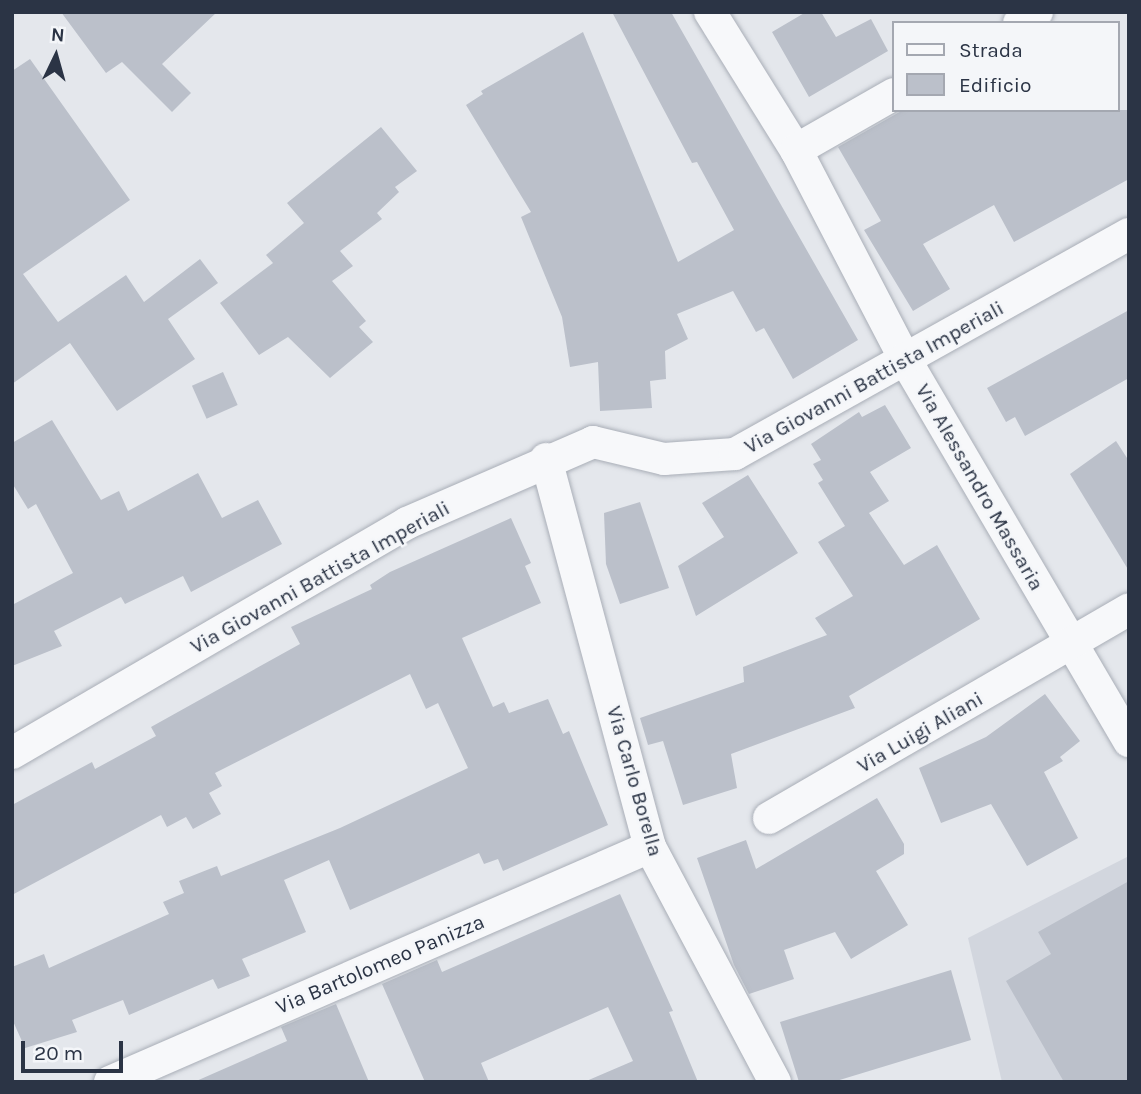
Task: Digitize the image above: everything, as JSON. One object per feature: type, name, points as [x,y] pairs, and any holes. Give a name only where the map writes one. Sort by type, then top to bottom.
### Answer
[{"type":"street","name":"Via Alessandro Massaria","points":[[710,12],[796,150],[906,361],[1129,741]]},
{"type":"street","points":[[1021,21],[1037,12]]},
{"type":"street","points":[[796,150],[892,95]]},
{"type":"street","name":"Via Giovanni Battista Imperiali","points":[[12,753],[407,523],[546,459],[593,442],[664,459],[735,454],[906,361],[1129,234]]},
{"type":"street","name":"Via Carlo Borella","points":[[546,459],[650,847],[775,1082]]},
{"type":"street","name":"Via Luigi Aliani","points":[[769,818],[1129,609]]},
{"type":"street","name":"Via Bartolomeo Panizza","points":[[110,1082],[650,847]]},
{"type":"shaded area","points":[[1129,856],[1129,1082],[1002,1082],[968,938]]},
{"type":"building","points":[[61,12],[217,12],[162,64],[191,93],[172,112],[122,62],[106,73]]},
{"type":"building","points":[[612,12],[671,12],[858,340],[793,379],[764,328],[756,332],[733,291],[677,314],[688,339],[665,351],[666,379],[650,381],[652,408],[600,411],[598,362],[570,367],[562,317],[521,217],[531,212],[466,105],[483,94],[481,91],[583,32],[678,262],[734,230],[697,162],[692,163]]},
{"type":"building","points":[[806,12],[821,12],[836,37],[871,19],[888,51],[809,97],[772,32]]},
{"type":"building","points":[[30,59],[130,200],[23,274],[58,322],[126,275],[144,302],[200,259],[218,283],[168,319],[195,359],[117,411],[70,343],[12,384],[12,71]]},
{"type":"building","points":[[1129,110],[1129,179],[1014,242],[994,205],[923,244],[950,289],[913,311],[864,230],[881,221],[838,147],[899,112]]},
{"type":"building","points":[[381,127],[417,171],[395,187],[399,192],[377,213],[382,219],[340,251],[353,266],[332,281],[366,321],[359,327],[373,342],[330,378],[288,337],[259,355],[220,303],[273,263],[266,255],[304,223],[287,203]]},
{"type":"building","points":[[1129,310],[1129,378],[1025,436],[1015,417],[1006,422],[987,388]]},
{"type":"building","points":[[223,372],[238,405],[207,419],[192,386]]},
{"type":"building","points":[[885,405],[911,448],[870,472],[889,501],[869,513],[904,565],[937,545],[980,619],[849,696],[855,708],[731,754],[737,788],[683,805],[663,741],[648,745],[640,718],[744,682],[743,667],[827,635],[815,618],[853,596],[818,542],[845,526],[818,483],[823,480],[813,464],[821,460],[811,444],[859,412],[862,417]]},
{"type":"building","points":[[52,420],[101,500],[119,491],[128,511],[198,473],[222,518],[258,500],[282,544],[191,592],[183,576],[125,604],[121,597],[54,631],[62,646],[12,666],[12,605],[73,573],[36,504],[28,509],[12,483],[12,443]]},
{"type":"building","points":[[1116,441],[1129,461],[1129,571],[1070,474]]},
{"type":"building","points":[[748,475],[798,553],[696,616],[678,566],[724,537],[702,503]]},
{"type":"building","points":[[640,502],[669,588],[620,604],[606,564],[604,513]]},
{"type":"building","points":[[511,518],[531,563],[525,566],[541,603],[462,638],[493,707],[504,702],[509,713],[548,699],[563,734],[569,731],[608,825],[503,871],[498,859],[484,864],[479,853],[350,910],[329,860],[284,880],[306,932],[242,959],[250,976],[218,989],[213,979],[129,1015],[123,1000],[72,1020],[77,1032],[25,1048],[12,1019],[12,967],[44,954],[49,968],[169,914],[163,902],[184,893],[179,881],[217,866],[221,876],[340,828],[468,768],[438,703],[426,709],[410,674],[215,773],[222,786],[209,793],[221,814],[193,829],[186,817],[167,827],[161,815],[12,895],[12,805],[92,762],[95,769],[156,736],[151,727],[300,644],[291,627],[372,589],[370,585],[390,572]]},
{"type":"building","points":[[1045,694],[1080,741],[1060,757],[1063,761],[1044,772],[1078,838],[1027,866],[991,804],[941,823],[919,768],[986,737]]},
{"type":"building","points":[[877,798],[904,844],[904,854],[876,871],[908,925],[851,959],[835,932],[784,950],[794,979],[749,994],[734,965],[697,858],[746,840],[756,869]]},
{"type":"building","points":[[1129,881],[1129,1082],[1064,1082],[1006,981],[1051,954],[1038,932]]},
{"type":"building","points":[[620,894],[673,1011],[669,1012],[698,1082],[584,1082],[633,1061],[608,1007],[481,1063],[489,1082],[425,1082],[382,984],[437,960],[442,972]]},
{"type":"building","points":[[951,970],[971,1040],[833,1082],[799,1082],[780,1022]]},
{"type":"building","points":[[336,1004],[369,1082],[194,1082],[287,1041],[281,1027]]}]
